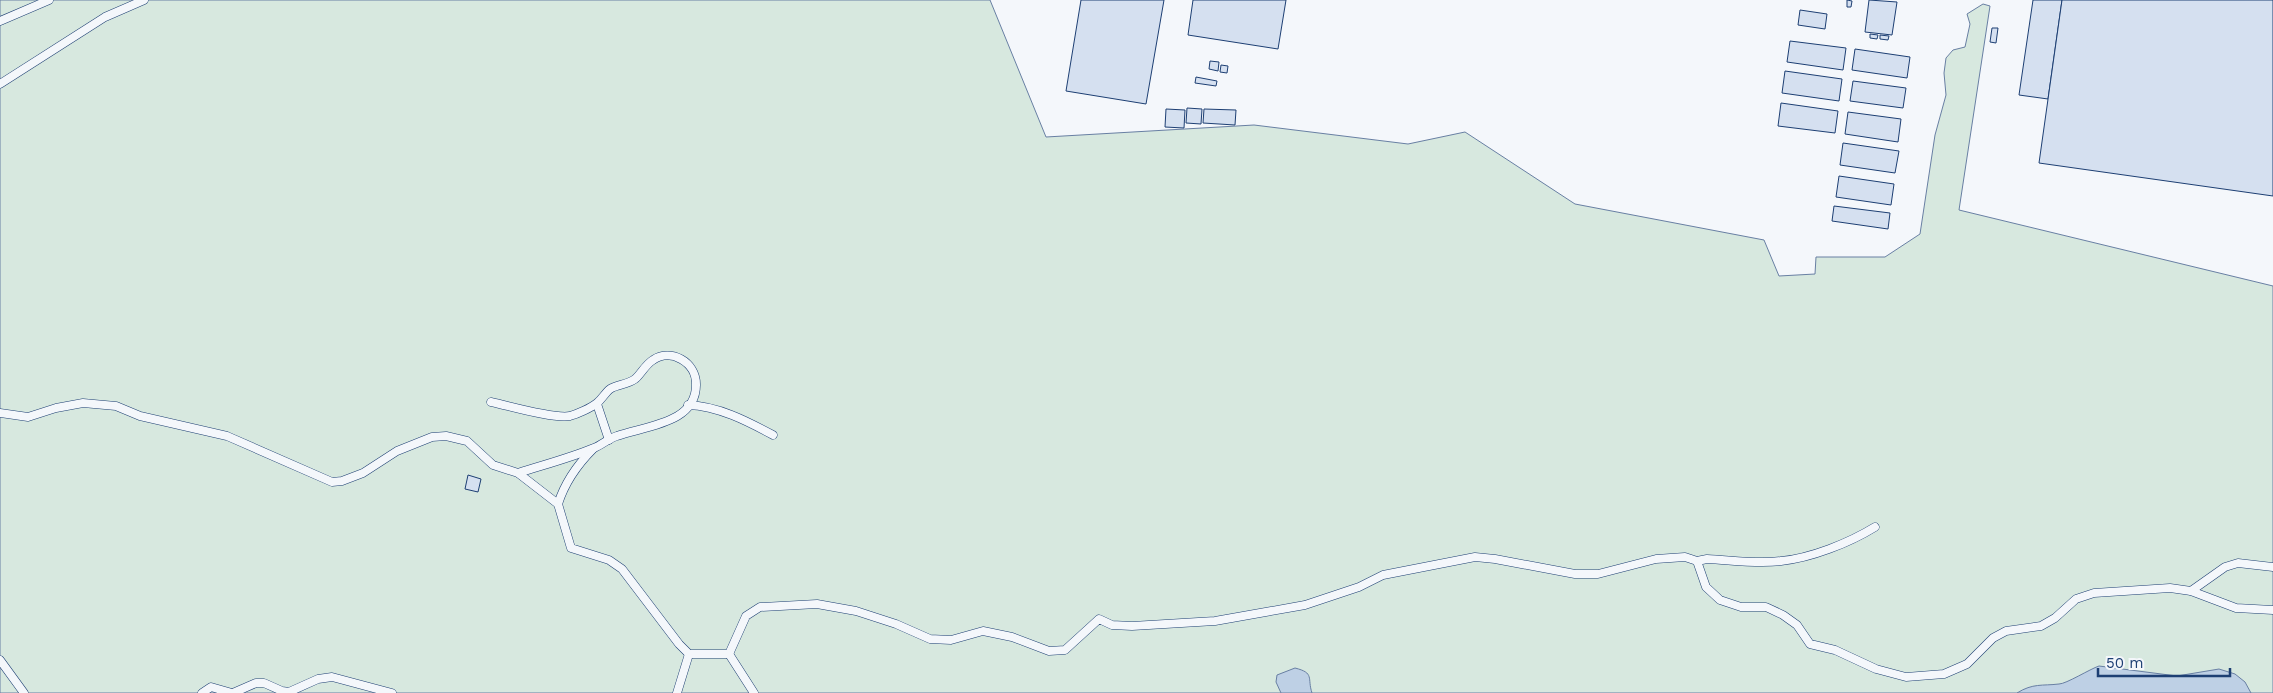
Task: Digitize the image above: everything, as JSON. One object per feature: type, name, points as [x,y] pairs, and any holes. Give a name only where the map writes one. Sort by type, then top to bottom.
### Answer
[{"type":"lane","points":[[0,21],[48,0]]},
{"type":"lane","points":[[0,84],[105,16],[144,0]]},
{"type":"lane","points":[[492,402],[558,416],[570,416],[596,404],[611,388],[636,379],[653,360],[668,355],[681,358],[687,363],[696,379],[694,397],[688,405],[680,413],[661,425],[616,436],[594,448],[518,473]]},
{"type":"lane","points":[[0,413],[28,417],[56,408],[83,403],[116,406],[140,416],[227,436],[332,482],[342,481],[363,473],[397,451],[432,437],[446,436],[467,441],[493,465],[518,473],[558,504],[571,548],[609,560],[622,569],[679,644],[689,654],[729,654]]},
{"type":"lane","points":[[596,404],[609,440]]},
{"type":"lane","points":[[688,405],[714,409],[773,434]]},
{"type":"lane","points":[[558,504],[566,482],[578,464],[594,448]]},
{"type":"lane","points":[[729,654],[746,616],[760,607],[817,604],[856,611],[896,624],[930,639],[951,640],[983,631],[1012,637],[1048,651],[1065,650],[1099,619],[1112,625],[1132,626],[1215,621],[1305,605],[1359,587],[1383,575],[1475,557],[1575,574],[1598,574],[1656,559],[1685,557],[1697,561],[1707,559],[1780,561],[1799,558],[1854,540],[1875,527]]},
{"type":"lane","points":[[1697,561],[1706,586],[1720,600],[1741,607],[1766,607],[1784,615],[1797,625],[1810,644],[1835,650],[1876,668],[1906,677],[1944,674],[1968,664],[1992,638],[2006,631],[2042,626],[2055,618],[2076,599],[2094,593],[2170,588],[2191,590],[2236,608],[2273,610]]},
{"type":"lane","points":[[2191,590],[2225,567],[2238,563],[2273,567]]},
{"type":"lane","points":[[677,693],[689,654]]},
{"type":"lane","points":[[729,654],[754,693]]},
{"type":"lane","points":[[0,660],[24,693]]},
{"type":"lane","points":[[202,693],[211,687],[232,693],[256,683],[264,683],[289,692],[318,679],[332,678],[392,693]]},
{"type":"shaded area","points":[[0,0],[990,0],[1046,137],[1254,125],[1408,144],[1465,132],[1575,204],[1764,240],[1779,276],[1815,274],[1816,257],[1885,257],[1920,234],[1935,135],[1946,95],[1944,73],[1946,58],[1953,50],[1965,47],[1970,24],[1967,14],[1983,4],[1990,6],[1959,210],[2273,286],[2273,693],[0,693]]},
{"type":"water","points":[[2099,666],[2177,676],[2219,669],[2235,674],[2245,682],[2251,693],[2017,693],[2033,686],[2062,683]]},
{"type":"water","points":[[1295,668],[1308,674],[1312,693],[1281,693],[1276,682],[1277,675]]},
{"type":"building","points":[[1081,0],[1164,0],[1146,104],[1066,91]]},
{"type":"building","points":[[1193,0],[1286,0],[1278,49],[1188,35]]},
{"type":"building","points":[[1847,0],[1852,1],[1851,7],[1847,7]]},
{"type":"building","points":[[1869,0],[1897,2],[1892,35],[1865,32]]},
{"type":"building","points":[[2033,0],[2062,0],[2048,99],[2019,95]]},
{"type":"building","points":[[2062,0],[2273,0],[2273,196],[2039,163]]},
{"type":"building","points":[[1800,10],[1827,14],[1825,29],[1798,25]]},
{"type":"building","points":[[1992,28],[1998,28],[1996,43],[1990,42]]},
{"type":"building","points":[[1870,34],[1878,35],[1877,39],[1870,38]]},
{"type":"building","points":[[1880,35],[1889,36],[1888,40],[1880,39]]},
{"type":"building","points":[[1790,41],[1846,48],[1843,70],[1787,62]]},
{"type":"building","points":[[1855,49],[1910,57],[1907,78],[1852,70]]},
{"type":"building","points":[[1210,61],[1219,62],[1218,71],[1209,69]]},
{"type":"building","points":[[1221,65],[1228,66],[1227,73],[1220,72]]},
{"type":"building","points":[[1785,71],[1842,79],[1839,101],[1782,93]]},
{"type":"building","points":[[1196,77],[1217,81],[1216,86],[1195,83]]},
{"type":"building","points":[[1853,81],[1906,88],[1903,108],[1850,101]]},
{"type":"building","points":[[1781,103],[1838,111],[1835,133],[1778,126]]},
{"type":"building","points":[[1187,108],[1202,109],[1201,124],[1186,123]]},
{"type":"building","points":[[1166,109],[1185,110],[1184,128],[1165,127]]},
{"type":"building","points":[[1204,109],[1236,110],[1235,125],[1203,123]]},
{"type":"building","points":[[1848,112],[1901,119],[1898,142],[1845,134]]},
{"type":"building","points":[[1843,143],[1899,151],[1895,173],[1840,165]]},
{"type":"building","points":[[1839,176],[1894,184],[1891,205],[1836,197]]},
{"type":"building","points":[[1834,206],[1890,213],[1888,229],[1832,221]]},
{"type":"building","points":[[468,475],[481,479],[478,492],[465,489]]}]
